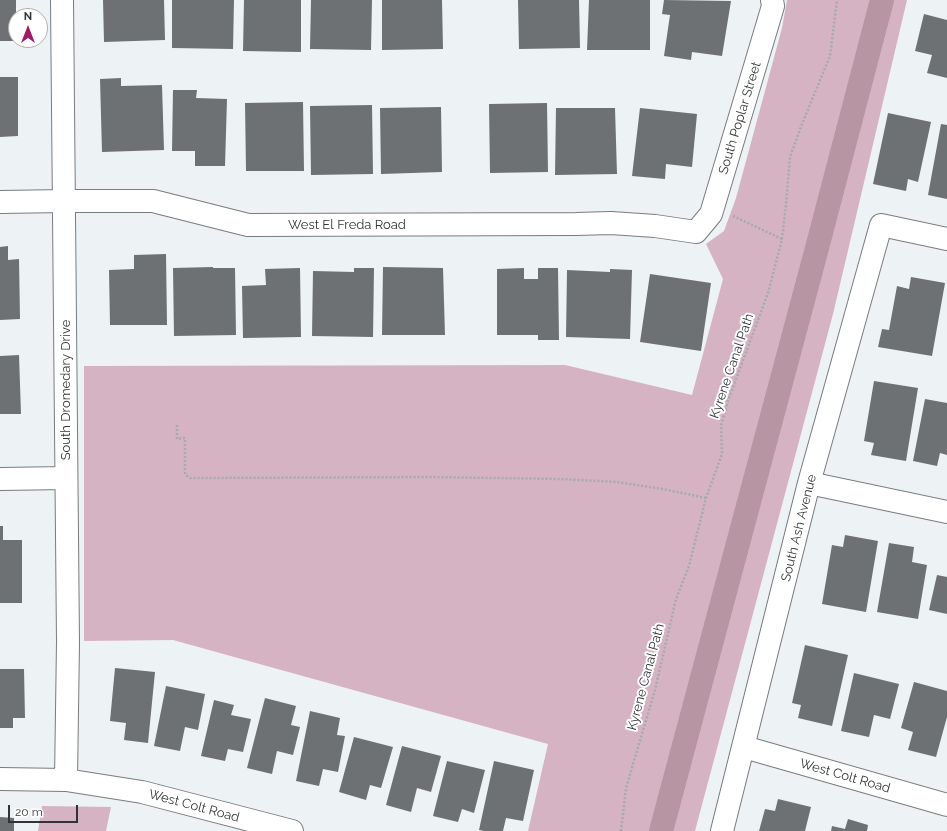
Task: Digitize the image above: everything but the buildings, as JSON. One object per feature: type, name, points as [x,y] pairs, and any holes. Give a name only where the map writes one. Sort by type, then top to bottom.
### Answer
[{"type":"street","name":"South Dromedary Drive","points":[[62,0],[68,642],[66,780]]},
{"type":"street","name":"South Poplar Street","points":[[696,232],[711,214],[773,6],[772,0]]},
{"type":"street","name":"West El Freda Road","points":[[0,202],[153,202],[248,226],[611,223],[655,226],[696,232]]},
{"type":"street","name":"South Ash Avenue","points":[[722,831],[810,483],[881,226],[947,239]]},
{"type":"street","points":[[0,479],[66,478]]},
{"type":"street","points":[[810,483],[947,512]]},
{"type":"street","name":"West Colt Road","points":[[744,747],[947,804]]},
{"type":"street","name":"West Colt Road","points":[[0,779],[66,780],[142,792],[292,831]]},
{"type":"path","name":"Kyrene Canal Path","points":[[621,831],[626,788],[655,690],[676,599],[689,566],[706,498],[722,454],[721,426],[728,401],[768,293],[782,239],[790,157],[830,56],[837,0]]},
{"type":"path","points":[[713,206],[782,239]]},
{"type":"path","points":[[177,424],[177,439],[185,438],[186,474],[190,478],[429,477],[561,479],[617,482],[663,489],[706,498]]},
{"type":"shaded area","points":[[787,0],[907,0],[833,314],[695,831],[528,831],[548,744],[173,640],[84,641],[84,366],[565,365],[692,395],[723,279],[706,244],[724,231],[736,198],[782,28]]},
{"type":"shaded area","points":[[42,806],[111,807],[106,831],[38,831]]},
{"type":"waterway","points":[[661,831],[882,0]]}]
